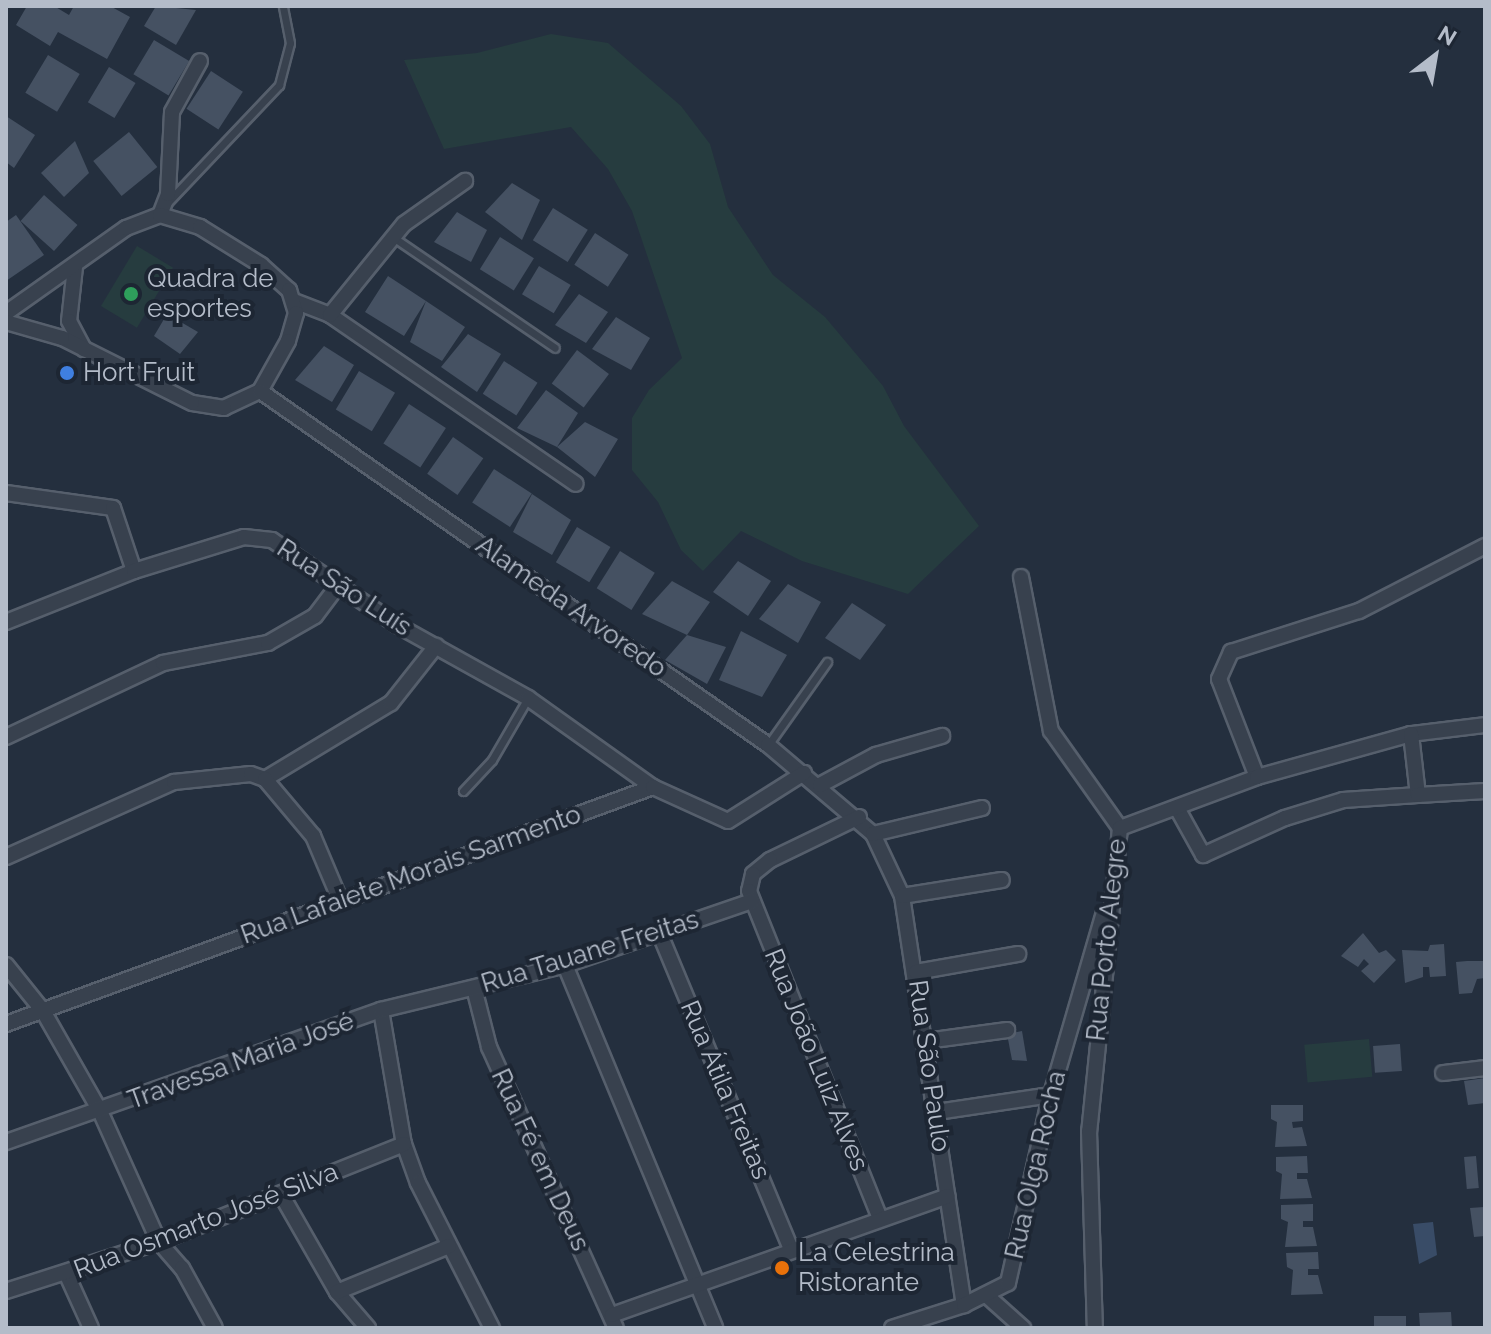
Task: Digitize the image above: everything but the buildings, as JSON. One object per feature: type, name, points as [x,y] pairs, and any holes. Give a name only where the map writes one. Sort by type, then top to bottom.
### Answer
[{"type":"street","points":[[162,210],[172,112],[200,61]]},
{"type":"street","points":[[330,315],[393,237],[431,201],[465,181]]},
{"type":"street","points":[[6,313],[126,228],[162,210]]},
{"type":"street","points":[[162,210],[200,227],[249,257],[277,277],[294,301],[330,315],[576,484]]},
{"type":"street","points":[[75,267],[69,284],[69,321],[85,350]]},
{"type":"street","points":[[6,322],[43,330],[209,408],[236,406],[260,391],[294,326],[294,301]]},
{"type":"street","name":"Alameda Arvoredo","points":[[260,391],[768,745],[859,817],[873,834]]},
{"type":"street","points":[[6,493],[113,508],[120,516],[134,571]]},
{"type":"street","name":"Rua São Luís","points":[[6,622],[134,571],[258,537],[286,549],[338,586],[528,698],[653,787]]},
{"type":"street","points":[[1257,777],[1219,679],[1231,652],[1359,611],[1485,546]]},
{"type":"street","name":"Rua Porto Alegre","points":[[1021,577],[1042,703],[1051,731],[1120,828],[1089,1131],[1095,1328]]},
{"type":"street","points":[[6,737],[163,663],[268,643],[315,616],[338,586]]},
{"type":"street","points":[[265,779],[391,703],[436,646]]},
{"type":"street","points":[[1120,828],[1257,777],[1411,734],[1485,725]]},
{"type":"street","points":[[1411,734],[1418,795]]},
{"type":"street","points":[[820,785],[876,755],[942,736]]},
{"type":"street","points":[[653,787],[728,821],[804,773]]},
{"type":"street","points":[[6,857],[174,782],[251,774],[265,779],[321,849],[340,900]]},
{"type":"street","name":"Rua Lafaiete Morais Sarmento","points":[[6,1024],[653,787]]},
{"type":"street","points":[[1177,808],[1203,855],[1285,818],[1343,800],[1485,791]]},
{"type":"street","points":[[873,834],[982,808]]},
{"type":"street","points":[[752,901],[749,882],[759,868],[859,817]]},
{"type":"street","name":"Rua São Paulo","points":[[873,834],[902,896],[916,972],[964,1305]]},
{"type":"street","points":[[902,896],[1002,880]]},
{"type":"street","name":"Rua Olga Rocha","points":[[892,1328],[964,1305],[1008,1283],[1051,1095],[1115,883]]},
{"type":"street","name":"Rua Tauane Freitas","points":[[381,1010],[565,965],[752,901]]},
{"type":"street","name":"Rua João Luiz Alves","points":[[752,901],[880,1219]]},
{"type":"street","name":"Rua Átila Freitas","points":[[659,932],[791,1249]]},
{"type":"street","points":[[916,972],[1018,954]]},
{"type":"street","points":[[6,965],[43,1011],[100,1111],[159,1242],[182,1268],[215,1328]]},
{"type":"street","points":[[565,965],[715,1328]]},
{"type":"street","name":"Rua Fé em Deus","points":[[474,988],[499,1071],[614,1322]]},
{"type":"street","points":[[381,1010],[404,1144],[449,1246],[492,1328]]},
{"type":"street","name":"Travessa Maria José","points":[[6,1142],[381,1010]]},
{"type":"street","points":[[926,1041],[1007,1030]]},
{"type":"street","points":[[1443,1073],[1485,1068]]},
{"type":"street","points":[[937,1112],[1051,1095]]},
{"type":"street","name":"Rua Osmarto José Silva","points":[[6,1291],[67,1275],[159,1242],[282,1196],[404,1144]]},
{"type":"street","points":[[282,1196],[337,1292],[368,1328]]},
{"type":"street","points":[[614,1322],[696,1283],[948,1196]]},
{"type":"street","points":[[337,1292],[449,1246]]},
{"type":"street","points":[[67,1275],[91,1328]]},
{"type":"street","points":[[986,1295],[1023,1328]]},
{"type":"lane","points":[[162,210],[279,85],[290,43],[283,6]]},
{"type":"lane","points":[[393,237],[555,348]]},
{"type":"lane","points":[[768,745],[827,662]]},
{"type":"lane","points":[[463,791],[492,760],[528,698]]},
{"type":"green space","points":[[551,34],[608,43],[681,106],[710,144],[728,207],[773,275],[825,317],[883,386],[904,426],[979,526],[908,594],[802,561],[741,531],[703,571],[681,550],[658,502],[632,470],[632,418],[649,390],[682,358],[632,211],[608,169],[571,127],[444,149],[404,60],[477,53]]},
{"type":"green space","name":"Quadra de esportes","points":[[137,246],[173,268],[137,328],[101,306]]},
{"type":"green space","points":[[1369,1039],[1372,1077],[1308,1083],[1304,1045]]},
{"type":"water","points":[[1433,1222],[1437,1255],[1419,1264],[1413,1224]]},
{"type":"place","name":"Quadra de esportes","points":[[131,294]]},
{"type":"place","name":"Hort Fruit","points":[[67,373]]},
{"type":"place","name":"La Celestrina Ristorante","points":[[782,1268]]}]
